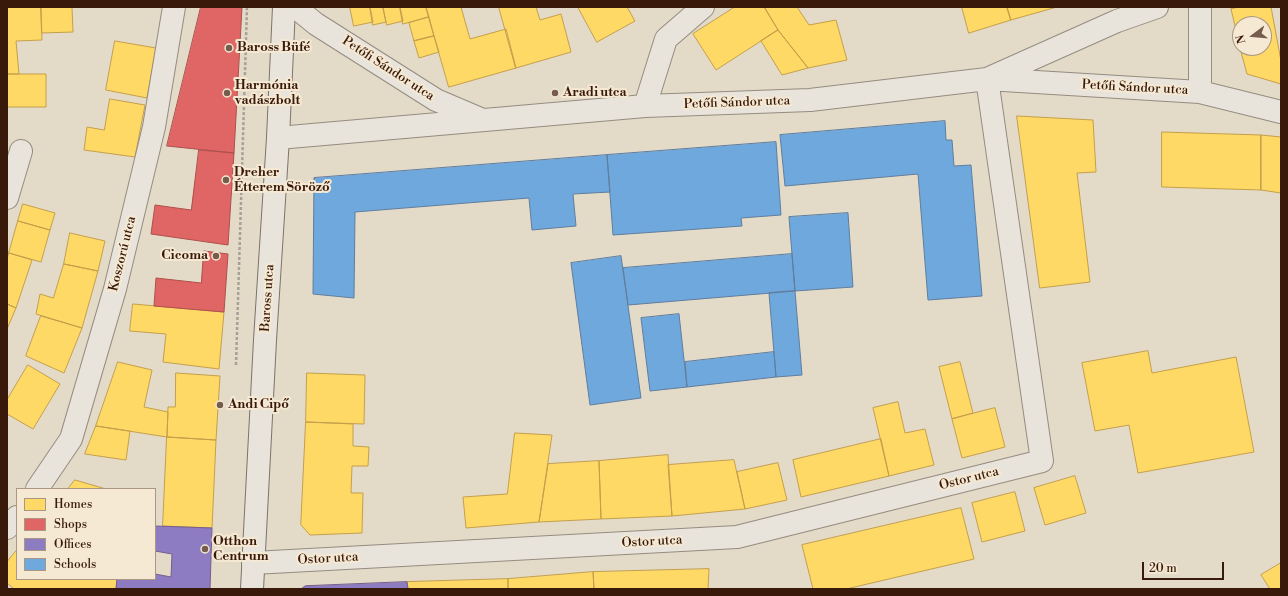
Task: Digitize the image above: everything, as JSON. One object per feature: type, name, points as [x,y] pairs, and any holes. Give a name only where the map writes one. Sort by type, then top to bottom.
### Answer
[{"type":"street","name":"Koszorú utca","points":[[38,488],[71,439],[115,289],[154,127],[174,7]]},
{"type":"street","name":"Baross utca","points":[[252,589],[265,340],[278,138],[284,7]]},
{"type":"street","name":"Petőfi Sándor utca","points":[[295,7],[316,24],[436,100],[486,121]]},
{"type":"street","points":[[645,106],[666,39],[703,7]]},
{"type":"street","name":"Petőfi Sándor utca","points":[[987,79],[1117,21],[1157,7]]},
{"type":"street","points":[[1200,7],[1200,92]]},
{"type":"street","name":"Petőfi Sándor utca","points":[[278,138],[645,106],[810,100],[987,79],[1200,92],[1281,112]]},
{"type":"street","name":"Ostor utca","points":[[253,563],[737,537],[1042,461],[987,79]]},
{"type":"street","points":[[7,198],[21,151]]},
{"type":"street","points":[[7,528],[16,518]]},
{"type":"path","points":[[236,368],[247,7]]},
{"type":"building: Homes","points":[[7,7],[41,7],[42,40],[16,41],[19,74],[7,74]]},
{"type":"building: Homes","points":[[41,7],[72,7],[73,32],[42,33]]},
{"type":"building: Homes","points":[[350,7],[370,7],[373,22],[354,26]]},
{"type":"building: Homes","points":[[370,7],[383,7],[386,22],[373,25]]},
{"type":"building: Homes","points":[[383,7],[400,7],[403,21],[387,25]]},
{"type":"building: Homes","points":[[400,7],[426,7],[429,17],[403,24]]},
{"type":"building: Homes","points":[[426,7],[461,7],[470,39],[506,29],[516,68],[449,87]]},
{"type":"building: Homes","points":[[499,7],[536,7],[540,20],[561,14],[571,52],[516,68]]},
{"type":"building: Homes","points":[[578,7],[627,7],[635,21],[597,42]]},
{"type":"building: Homes","points":[[735,7],[764,7],[778,30],[716,70],[693,34]]},
{"type":"building: Homes","points":[[797,7],[809,25],[836,20],[847,60],[808,68],[778,30],[765,8]]},
{"type":"building: Homes","points":[[962,7],[1007,7],[1011,20],[969,33]]},
{"type":"building: Homes","points":[[1007,7],[1057,7],[1011,20]]},
{"type":"building: Homes","points":[[1240,7],[1271,7],[1281,61],[1281,84],[1247,74],[1242,56],[1272,56],[1272,16],[1233,16],[1231,9]]},
{"type":"building: Homes","points":[[429,17],[434,36],[414,41],[409,23]]},
{"type":"building: Homes","points":[[778,30],[808,68],[782,75],[761,41]]},
{"type":"building: Homes","points":[[434,36],[439,52],[419,58],[414,41]]},
{"type":"building: Homes","points":[[115,41],[156,48],[147,98],[106,90]]},
{"type":"building: Homes","points":[[7,74],[46,74],[46,107],[7,107]]},
{"type":"building: Homes","points":[[110,99],[145,105],[135,157],[84,150],[87,127],[104,130]]},
{"type":"building: Homes","points":[[1017,116],[1093,120],[1096,172],[1077,173],[1090,282],[1040,288]]},
{"type":"building: Homes","points":[[1162,132],[1261,135],[1261,190],[1162,187]]},
{"type":"building: Homes","points":[[1261,135],[1281,137],[1281,193],[1261,190]]},
{"type":"building: Homes","points":[[23,204],[55,213],[50,230],[18,221]]},
{"type":"building: Homes","points":[[18,221],[50,230],[41,262],[9,253]]},
{"type":"building: Homes","points":[[70,233],[105,241],[98,271],[64,264]]},
{"type":"building: Homes","points":[[9,253],[32,260],[16,308],[7,304],[7,260]]},
{"type":"building: Homes","points":[[64,264],[98,271],[82,328],[36,314],[40,294],[53,298]]},
{"type":"building: Homes","points":[[7,304],[16,308],[7,329]]},
{"type":"building: Homes","points":[[133,304],[224,312],[219,369],[163,362],[166,334],[130,331]]},
{"type":"building: Homes","points":[[41,316],[82,328],[64,373],[26,356]]},
{"type":"building: Homes","points":[[1148,351],[1152,373],[1236,357],[1254,452],[1138,473],[1129,425],[1095,431],[1082,363]]},
{"type":"building: Homes","points":[[118,362],[152,370],[144,407],[168,412],[167,437],[96,426]]},
{"type":"building: Homes","points":[[960,362],[973,413],[952,419],[939,367]]},
{"type":"building: Homes","points":[[28,365],[60,384],[33,429],[7,414],[7,400]]},
{"type":"building: Homes","points":[[176,373],[220,376],[216,440],[167,437],[168,407],[175,407]]},
{"type":"building: Homes","points":[[307,373],[365,375],[364,424],[306,422]]},
{"type":"building: Homes","points":[[898,402],[905,433],[925,429],[934,465],[889,476],[873,408]]},
{"type":"building: Homes","points":[[995,408],[1005,447],[962,458],[952,419]]},
{"type":"building: Homes","points":[[306,422],[353,424],[353,446],[369,447],[368,466],[352,466],[351,493],[363,493],[362,533],[310,535],[301,525]]},
{"type":"building: Homes","points":[[96,426],[130,431],[126,460],[85,454]]},
{"type":"building: Homes","points":[[515,433],[552,435],[539,522],[466,528],[463,497],[507,494]]},
{"type":"building: Homes","points":[[167,437],[216,440],[212,528],[163,526]]},
{"type":"building: Homes","points":[[881,439],[889,476],[801,497],[793,460]]},
{"type":"building: Homes","points":[[668,455],[672,516],[601,519],[599,461]]},
{"type":"building: Homes","points":[[734,460],[745,509],[672,516],[668,465]]},
{"type":"building: Homes","points":[[599,461],[601,519],[539,522],[548,464]]},
{"type":"building: Homes","points":[[778,463],[787,500],[745,509],[737,472]]},
{"type":"building: Homes","points":[[1075,476],[1086,513],[1045,525],[1034,488]]},
{"type":"building: Homes","points":[[75,480],[103,488],[69,488]]},
{"type":"building: Homes","points":[[1015,492],[1025,531],[982,542],[972,503]]},
{"type":"building: Homes","points":[[961,508],[974,559],[846,589],[813,589],[802,545]]},
{"type":"building: Homes","points":[[16,551],[16,580],[117,580],[116,589],[14,589],[7,583],[7,562]]},
{"type":"building: Homes","points":[[1281,563],[1281,589],[1270,589],[1261,575]]},
{"type":"building: Homes","points":[[709,569],[708,589],[594,589],[593,572]]},
{"type":"building: Homes","points":[[593,572],[594,589],[508,589],[508,579]]},
{"type":"building: Homes","points":[[508,579],[508,589],[408,589],[407,582]]},
{"type":"building: Shops","points":[[201,7],[242,7],[234,153],[167,146]]},
{"type":"building: Shops","points":[[199,150],[234,153],[228,245],[151,234],[155,205],[191,210]]},
{"type":"building: Shops","points":[[204,251],[228,254],[224,312],[154,306],[156,278],[201,283]]},
{"type":"building: Offices","points":[[156,526],[212,528],[210,589],[116,589],[117,580],[156,580],[156,574],[171,577],[172,554],[156,551]]},
{"type":"building: Offices","points":[[407,582],[408,589],[301,589],[305,586]]},
{"type":"building: Schools","points":[[945,121],[946,140],[952,140],[954,166],[971,165],[982,296],[928,300],[918,174],[785,186],[780,135]]},
{"type":"building: Schools","points":[[776,142],[781,215],[741,218],[742,226],[613,235],[607,155]]},
{"type":"building: Schools","points":[[607,155],[610,192],[573,194],[576,226],[532,230],[529,198],[355,212],[354,298],[313,294],[314,178]]},
{"type":"building: Schools","points":[[848,213],[853,287],[795,291],[789,217]]},
{"type":"building: Schools","points":[[792,254],[795,291],[628,305],[623,268]]},
{"type":"building: Schools","points":[[621,256],[641,398],[590,405],[571,263]]},
{"type":"building: Schools","points":[[795,291],[802,375],[776,377],[769,293]]},
{"type":"building: Schools","points":[[679,314],[687,387],[650,391],[641,318]]},
{"type":"building: Schools","points":[[774,352],[776,377],[687,387],[685,362]]},
{"type":"place","name":"Baross Büfé","points":[[229,48]]},
{"type":"place","name":"Harmónia vadászbolt","points":[[227,93]]},
{"type":"place","name":"Aradi utca","points":[[555,93]]},
{"type":"place","name":"Dreher Étterem Söröző","points":[[226,180]]},
{"type":"place","name":"Cicoma","points":[[216,256]]},
{"type":"place","name":"Andi Cipő","points":[[220,405]]},
{"type":"place","name":"Otthon Centrum","points":[[205,549]]}]
